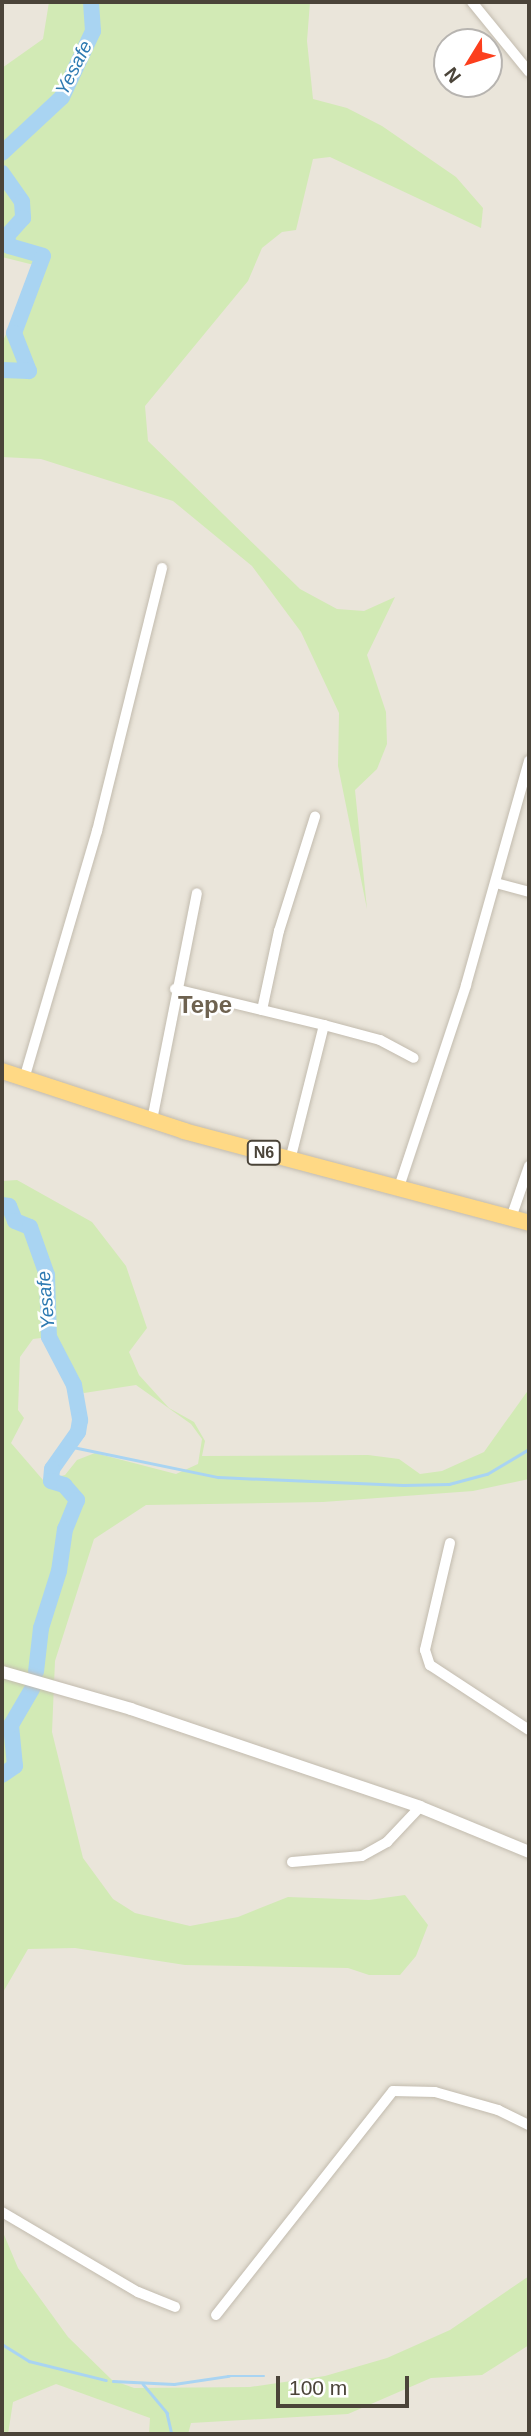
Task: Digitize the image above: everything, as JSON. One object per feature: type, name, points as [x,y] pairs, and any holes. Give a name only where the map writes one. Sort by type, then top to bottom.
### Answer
[{"type":"highway","name":"N6","points":[[2,1071],[152,1120],[290,1160],[529,1223]]},
{"type":"street","points":[[472,2],[529,72]]},
{"type":"street","points":[[24,1079],[97,831],[162,568]]},
{"type":"street","points":[[398,1190],[496,883],[529,761]]},
{"type":"street","points":[[262,1010],[279,931],[315,817]]},
{"type":"street","points":[[496,883],[529,892]]},
{"type":"street","points":[[152,1120],[175,989],[197,893]]},
{"type":"street","points":[[175,989],[380,1040],[414,1058]]},
{"type":"street","points":[[290,1160],[324,1025]]},
{"type":"street","points":[[511,1218],[529,1166]]},
{"type":"street","points":[[450,1543],[425,1650],[430,1665],[529,1731]]},
{"type":"street","points":[[2,1672],[131,1709],[420,1807],[529,1852]]},
{"type":"street","points":[[292,1862],[362,1856],[387,1842],[420,1807]]},
{"type":"street","points":[[216,2315],[393,2091],[403,2088],[435,2092],[498,2110],[529,2125]]},
{"type":"street","points":[[2,2212],[138,2292],[175,2307]]},
{"type":"shaded area","points":[[2,2],[529,2],[529,2434],[2,2434]]},
{"type":"green space","points":[[49,2],[310,2],[307,41],[313,99],[347,108],[382,126],[456,177],[483,208],[481,228],[330,157],[313,159],[296,230],[282,232],[262,248],[248,281],[145,406],[148,441],[300,589],[337,609],[364,611],[395,597],[367,655],[386,712],[387,744],[377,769],[355,790],[367,909],[338,766],[339,713],[301,632],[252,566],[173,501],[41,459],[2,457],[2,343],[35,270],[34,265],[2,257],[2,68],[43,39]]},
{"type":"green space","points":[[17,1180],[92,1222],[126,1266],[147,1328],[129,1352],[139,1375],[169,1408],[194,1422],[205,1441],[202,1456],[368,1455],[399,1459],[420,1474],[442,1471],[484,1452],[529,1389],[529,1479],[473,1491],[323,1502],[146,1505],[94,1539],[55,1661],[52,1732],[83,1858],[113,1899],[135,1913],[190,1926],[238,1917],[288,1897],[369,1900],[405,1895],[428,1925],[416,1956],[400,1975],[369,1975],[348,1968],[185,1965],[75,1948],[28,1949],[2,1994],[2,1181]],"holes":[[[49,1337],[74,1385],[84,1393],[136,1385],[191,1424],[202,1439],[198,1464],[176,1474],[95,1453],[77,1460],[65,1475],[43,1480],[11,1443],[24,1418],[18,1410],[20,1357],[33,1339]]]},
{"type":"green space","points":[[2,2230],[18,2268],[68,2337],[112,2380],[134,2388],[250,2387],[325,2376],[387,2358],[450,2330],[529,2276],[529,2345],[482,2375],[431,2378],[348,2414],[191,2423],[188,2434],[149,2434],[150,2418],[56,2384],[13,2402],[8,2434],[2,2434]]},
{"type":"waterway","name":"Yesafe","points":[[2,153],[62,97],[93,31],[91,2]]},
{"type":"waterway","name":"Yesafe","points":[[2,173],[22,202],[23,218],[7,236],[9,246],[43,256],[14,333],[29,371],[2,370]]},
{"type":"waterway","name":"Yesafe","points":[[2,1205],[9,1206],[15,1221],[30,1227],[47,1275],[49,1337],[74,1385],[80,1420],[78,1432],[52,1469],[51,1481],[64,1485],[77,1500],[65,1529],[59,1571],[41,1628],[36,1672]]},
{"type":"waterway","points":[[68,1446],[218,1477],[403,1485],[449,1484],[487,1474],[529,1449]]},
{"type":"waterway","name":"Yesafe","points":[[2,1775],[15,1766],[11,1725],[32,1689]]},
{"type":"waterway","points":[[2,2344],[29,2361],[106,2380]]},
{"type":"waterway","points":[[113,2381],[174,2384],[228,2376],[264,2376]]},
{"type":"waterway","points":[[143,2384],[167,2413],[172,2434]]},
{"type":"district","name":"Tepe","points":[[205,1005]]}]
